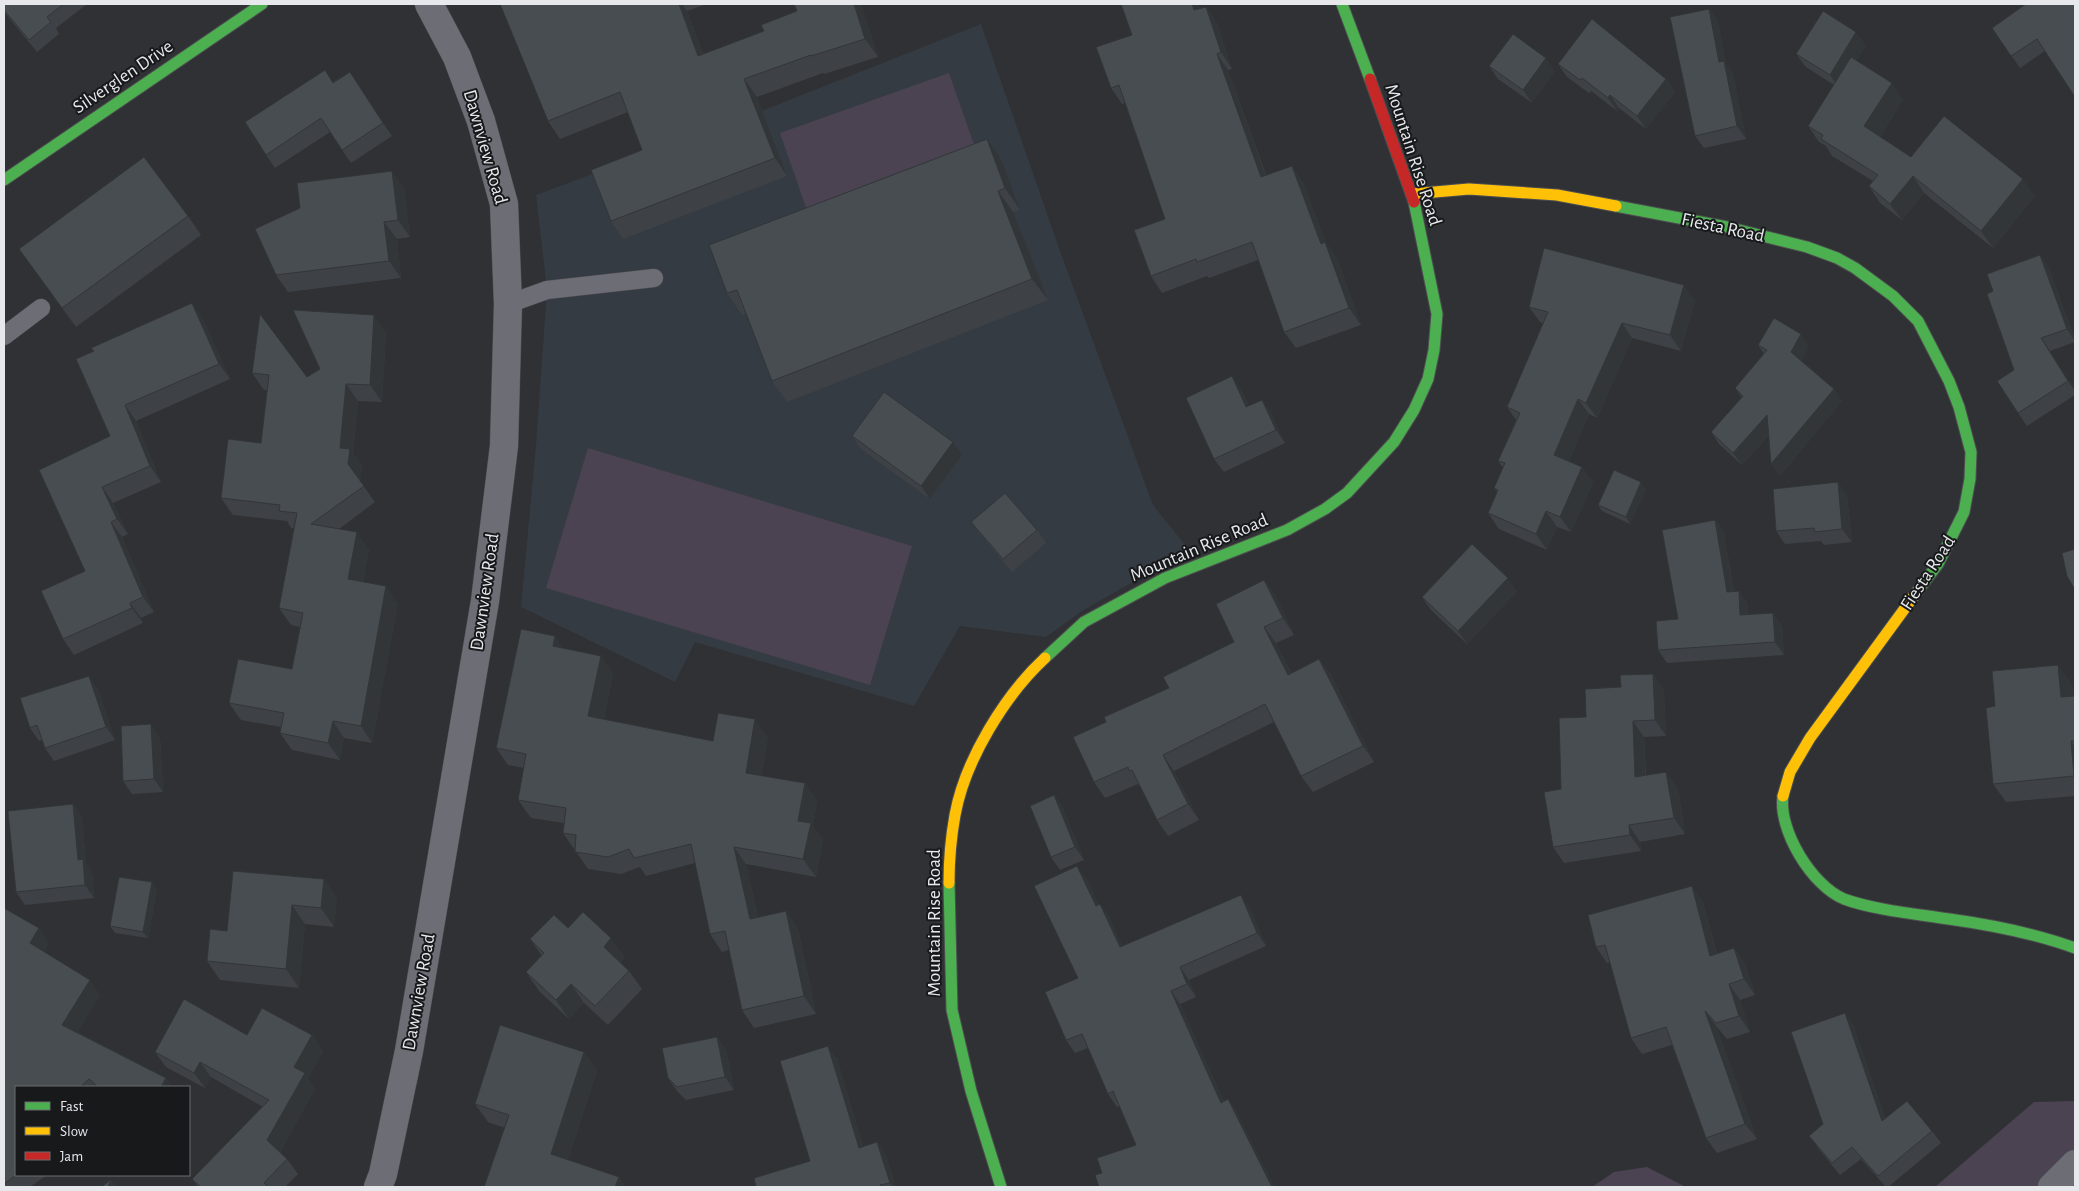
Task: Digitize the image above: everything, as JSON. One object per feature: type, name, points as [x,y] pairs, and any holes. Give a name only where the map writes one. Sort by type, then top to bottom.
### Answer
[{"type":"street","name":"Silverglen Drive","points":[[4,180],[262,4]]},
{"type":"street","name":"Dawnview Road","points":[[378,1187],[383,1174],[410,1051],[485,601],[504,446],[508,304],[504,204],[481,121],[457,57],[429,4]]},
{"type":"street","name":"Mountain Rise Road","points":[[1002,1187],[971,1091],[952,1010],[948,897],[950,848],[955,813],[966,776],[975,755],[1012,694],[1030,672],[1084,622],[1165,578],[1287,530],[1325,509],[1348,493],[1394,442],[1414,410],[1428,379],[1434,350],[1437,314],[1426,254],[1412,194],[1342,4]]},
{"type":"street","name":"Fiesta Road","points":[[1412,194],[1469,188],[1557,195],[1727,227],[1808,248],[1836,258],[1855,268],[1894,296],[1918,322],[1948,380],[1972,452],[1970,479],[1964,512],[1938,564],[1810,738],[1797,759],[1784,786],[1783,808],[1788,834],[1806,863],[1822,881],[1841,897],[1886,910],[1971,922],[2044,936],[2075,948]]},
{"type":"street","points":[[2052,1187],[2075,1164]]},
{"type":"lane","points":[[508,304],[547,290],[654,278]]},
{"type":"lane","points":[[4,336],[41,308]]},
{"type":"shaded area","points":[[981,24],[1059,248],[1153,505],[1189,550],[1082,611],[1046,637],[960,626],[914,706],[695,642],[675,682],[521,607],[536,445],[547,290],[536,195],[769,108]]},
{"type":"shaded area","points":[[949,73],[979,159],[810,219],[780,133]]},
{"type":"shaded area","points":[[588,448],[912,546],[870,685],[546,588]]},
{"type":"shaded area","points":[[2075,1101],[2075,1187],[1935,1187],[2034,1102]]},
{"type":"shaded area","points":[[1647,1167],[1686,1187],[1592,1187],[1614,1172]]},
{"type":"building","points":[[4,4],[64,4],[47,17],[51,22],[29,40],[4,10]]},
{"type":"building","points":[[500,4],[679,4],[698,56],[764,31],[761,25],[797,11],[794,4],[854,4],[865,39],[811,55],[744,79],[775,158],[611,221],[591,170],[642,150],[620,92],[548,121]]},
{"type":"building","points":[[1121,4],[1192,4],[1194,10],[1206,7],[1221,52],[1217,54],[1261,177],[1292,166],[1321,244],[1325,242],[1349,308],[1284,332],[1252,242],[1197,262],[1196,259],[1151,276],[1134,230],[1165,219],[1119,85],[1111,88],[1096,47],[1132,35]]},
{"type":"building","points":[[2026,4],[2075,4],[2075,97],[2037,39],[2011,56],[1992,28]]},
{"type":"building","points":[[1709,9],[1719,62],[1724,61],[1737,126],[1695,136],[1670,17]]},
{"type":"building","points":[[1823,11],[1856,32],[1830,75],[1796,54]]},
{"type":"building","points":[[1592,19],[1666,79],[1637,116],[1610,95],[1608,98],[1582,78],[1580,80],[1558,64]]},
{"type":"building","points":[[1513,34],[1546,58],[1523,90],[1489,66]]},
{"type":"building","points":[[1851,57],[1892,83],[1864,126],[1911,157],[1944,116],[2023,179],[1981,231],[1913,176],[1890,204],[1869,186],[1878,175],[1821,139],[1823,135],[1808,126]]},
{"type":"building","points":[[325,70],[333,83],[350,72],[383,123],[342,150],[321,118],[266,155],[245,122]]},
{"type":"building","points":[[987,139],[1005,188],[998,191],[1032,279],[772,381],[737,290],[727,293],[709,245]]},
{"type":"building","points":[[144,157],[188,216],[62,308],[19,249]]},
{"type":"building","points":[[392,171],[398,220],[384,222],[389,261],[276,275],[255,229],[300,208],[297,183]]},
{"type":"building","points":[[1544,248],[1684,285],[1670,335],[1622,323],[1586,403],[1578,399],[1554,455],[1582,467],[1560,517],[1546,511],[1536,534],[1488,513],[1498,490],[1494,488],[1505,463],[1498,461],[1520,413],[1507,407],[1548,312],[1529,307]]},
{"type":"building","points":[[2040,255],[2067,329],[2041,338],[2068,381],[2018,413],[1997,381],[2014,370],[1987,294],[1993,291],[1987,274]]},
{"type":"building","points":[[192,303],[219,364],[125,405],[150,466],[102,487],[117,519],[111,522],[143,597],[130,603],[132,608],[63,639],[41,591],[85,571],[39,470],[110,436],[76,359],[94,351],[91,348]]},
{"type":"building","points":[[293,310],[374,315],[370,385],[346,384],[340,448],[350,449],[348,464],[364,486],[311,524],[357,532],[348,579],[386,586],[361,726],[333,721],[328,743],[280,733],[284,713],[229,703],[238,659],[292,669],[303,613],[279,608],[297,513],[279,511],[280,505],[221,498],[228,439],[261,443],[269,375],[252,373],[260,314],[307,377],[320,369]]},
{"type":"building","points":[[1774,318],[1801,334],[1791,352],[1834,389],[1771,464],[1767,415],[1733,453],[1711,432],[1743,396],[1735,388],[1767,350],[1758,345]]},
{"type":"building","points":[[1232,376],[1246,407],[1262,400],[1276,430],[1214,459],[1186,398]]},
{"type":"building","points":[[884,392],[953,442],[921,486],[852,436]]},
{"type":"building","points":[[1614,470],[1641,482],[1626,517],[1598,505]]},
{"type":"building","points":[[1838,482],[1842,529],[1815,532],[1814,528],[1776,531],[1773,489]]},
{"type":"building","points":[[1005,493],[1037,530],[1003,559],[971,522]]},
{"type":"building","points":[[1715,520],[1727,592],[1739,591],[1740,615],[1773,613],[1775,642],[1658,650],[1656,621],[1678,619],[1662,530]]},
{"type":"building","points":[[1472,544],[1508,578],[1458,631],[1422,597]]},
{"type":"building","points":[[2075,549],[2075,590],[2067,576],[2062,553]]},
{"type":"building","points":[[1264,580],[1283,618],[1264,627],[1288,675],[1319,659],[1363,746],[1301,776],[1265,704],[1163,755],[1188,804],[1157,820],[1132,770],[1129,771],[1128,767],[1094,782],[1073,737],[1106,722],[1104,717],[1169,688],[1163,677],[1234,642],[1216,604]]},
{"type":"building","points":[[521,629],[555,636],[553,646],[601,656],[588,716],[713,741],[718,713],[755,719],[746,773],[805,783],[798,821],[811,823],[803,859],[734,847],[750,919],[786,911],[804,996],[742,1010],[725,931],[710,934],[691,844],[634,858],[629,849],[608,857],[575,852],[576,835],[563,833],[566,808],[518,800],[526,754],[496,748]]},
{"type":"building","points":[[2058,665],[2061,697],[2075,696],[2075,741],[2071,741],[2074,776],[1993,784],[1986,708],[1995,706],[1992,671]]},
{"type":"building","points":[[1653,674],[1655,720],[1633,721],[1635,777],[1666,772],[1674,818],[1629,825],[1630,835],[1553,847],[1544,792],[1561,789],[1559,718],[1586,717],[1585,689],[1621,687],[1620,675]]},
{"type":"building","points":[[89,676],[106,727],[45,748],[37,725],[30,728],[20,698]]},
{"type":"building","points":[[151,724],[154,779],[123,781],[121,726]]},
{"type":"building","points":[[1054,795],[1075,847],[1051,857],[1030,806]]},
{"type":"building","points":[[73,804],[78,860],[83,859],[85,885],[16,892],[8,811]]},
{"type":"building","points":[[1077,866],[1096,906],[1100,904],[1120,947],[1241,895],[1257,933],[1180,967],[1187,984],[1171,991],[1221,1103],[1228,1099],[1272,1187],[1099,1187],[1095,1175],[1102,1173],[1097,1158],[1136,1145],[1113,1091],[1108,1094],[1082,1034],[1066,1040],[1045,992],[1078,978],[1034,886]]},
{"type":"building","points":[[233,871],[324,879],[321,908],[292,905],[286,969],[207,961],[210,929],[227,931]]},
{"type":"building","points":[[119,877],[152,882],[143,932],[110,926]]},
{"type":"building","points":[[1692,886],[1710,956],[1734,948],[1744,979],[1729,984],[1739,1016],[1716,1023],[1705,1011],[1745,1124],[1706,1138],[1666,1027],[1631,1038],[1605,945],[1596,947],[1588,915]]},
{"type":"building","points":[[4,908],[39,928],[30,943],[90,980],[62,1025],[166,1078],[162,1086],[97,1086],[89,1079],[81,1086],[15,1086],[15,1176],[4,1184]]},
{"type":"building","points":[[583,912],[611,938],[604,947],[629,971],[595,1006],[571,984],[556,1000],[526,972],[544,953],[530,939],[554,915],[568,928]]},
{"type":"building","points":[[184,999],[247,1035],[262,1008],[312,1035],[294,1067],[305,1073],[267,1140],[287,1159],[264,1183],[268,1187],[201,1187],[192,1179],[269,1100],[200,1062],[194,1073],[155,1052]]},
{"type":"building","points":[[1845,1013],[1882,1121],[1907,1101],[1932,1131],[1878,1176],[1852,1147],[1832,1163],[1809,1136],[1823,1124],[1791,1032]]},
{"type":"building","points":[[500,1025],[584,1052],[551,1154],[619,1177],[615,1187],[484,1187],[509,1115],[475,1104]]},
{"type":"building","points":[[717,1037],[725,1077],[677,1087],[668,1078],[662,1048]]},
{"type":"building","points":[[828,1046],[859,1148],[877,1142],[890,1183],[880,1185],[881,1187],[756,1187],[754,1178],[810,1161],[780,1061]]},
{"type":"building","points":[[111,1180],[108,1187],[101,1187]]},
{"type":"traffic: fast","points":[[4,180],[262,4]]},
{"type":"traffic: fast","points":[[1342,4],[1370,79]]},
{"type":"traffic: fast","points":[[1045,658],[1084,622],[1165,578],[1287,530],[1325,509],[1347,493],[1394,442],[1414,410],[1428,379],[1434,350],[1437,314],[1414,202]]},
{"type":"traffic: fast","points":[[1616,206],[1727,227],[1807,247],[1837,258],[1855,268],[1893,296],[1918,321],[1949,381],[1959,407],[1971,452],[1970,479],[1964,512],[1938,564],[1919,589]]},
{"type":"traffic: fast","points":[[1783,796],[1786,825],[1800,855],[1809,870],[1820,882],[1844,899],[1882,909],[2013,930],[2075,948]]},
{"type":"traffic: fast","points":[[949,883],[952,1010],[971,1091],[1001,1187]]},
{"type":"traffic: slow","points":[[1412,194],[1469,189],[1557,195],[1616,206]]},
{"type":"traffic: slow","points":[[1783,796],[1790,772],[1810,738],[1919,589]]},
{"type":"traffic: slow","points":[[949,883],[950,849],[955,815],[968,772],[977,751],[1002,709],[1015,690],[1045,658]]},
{"type":"traffic: jam","points":[[1370,79],[1414,202]]}]
